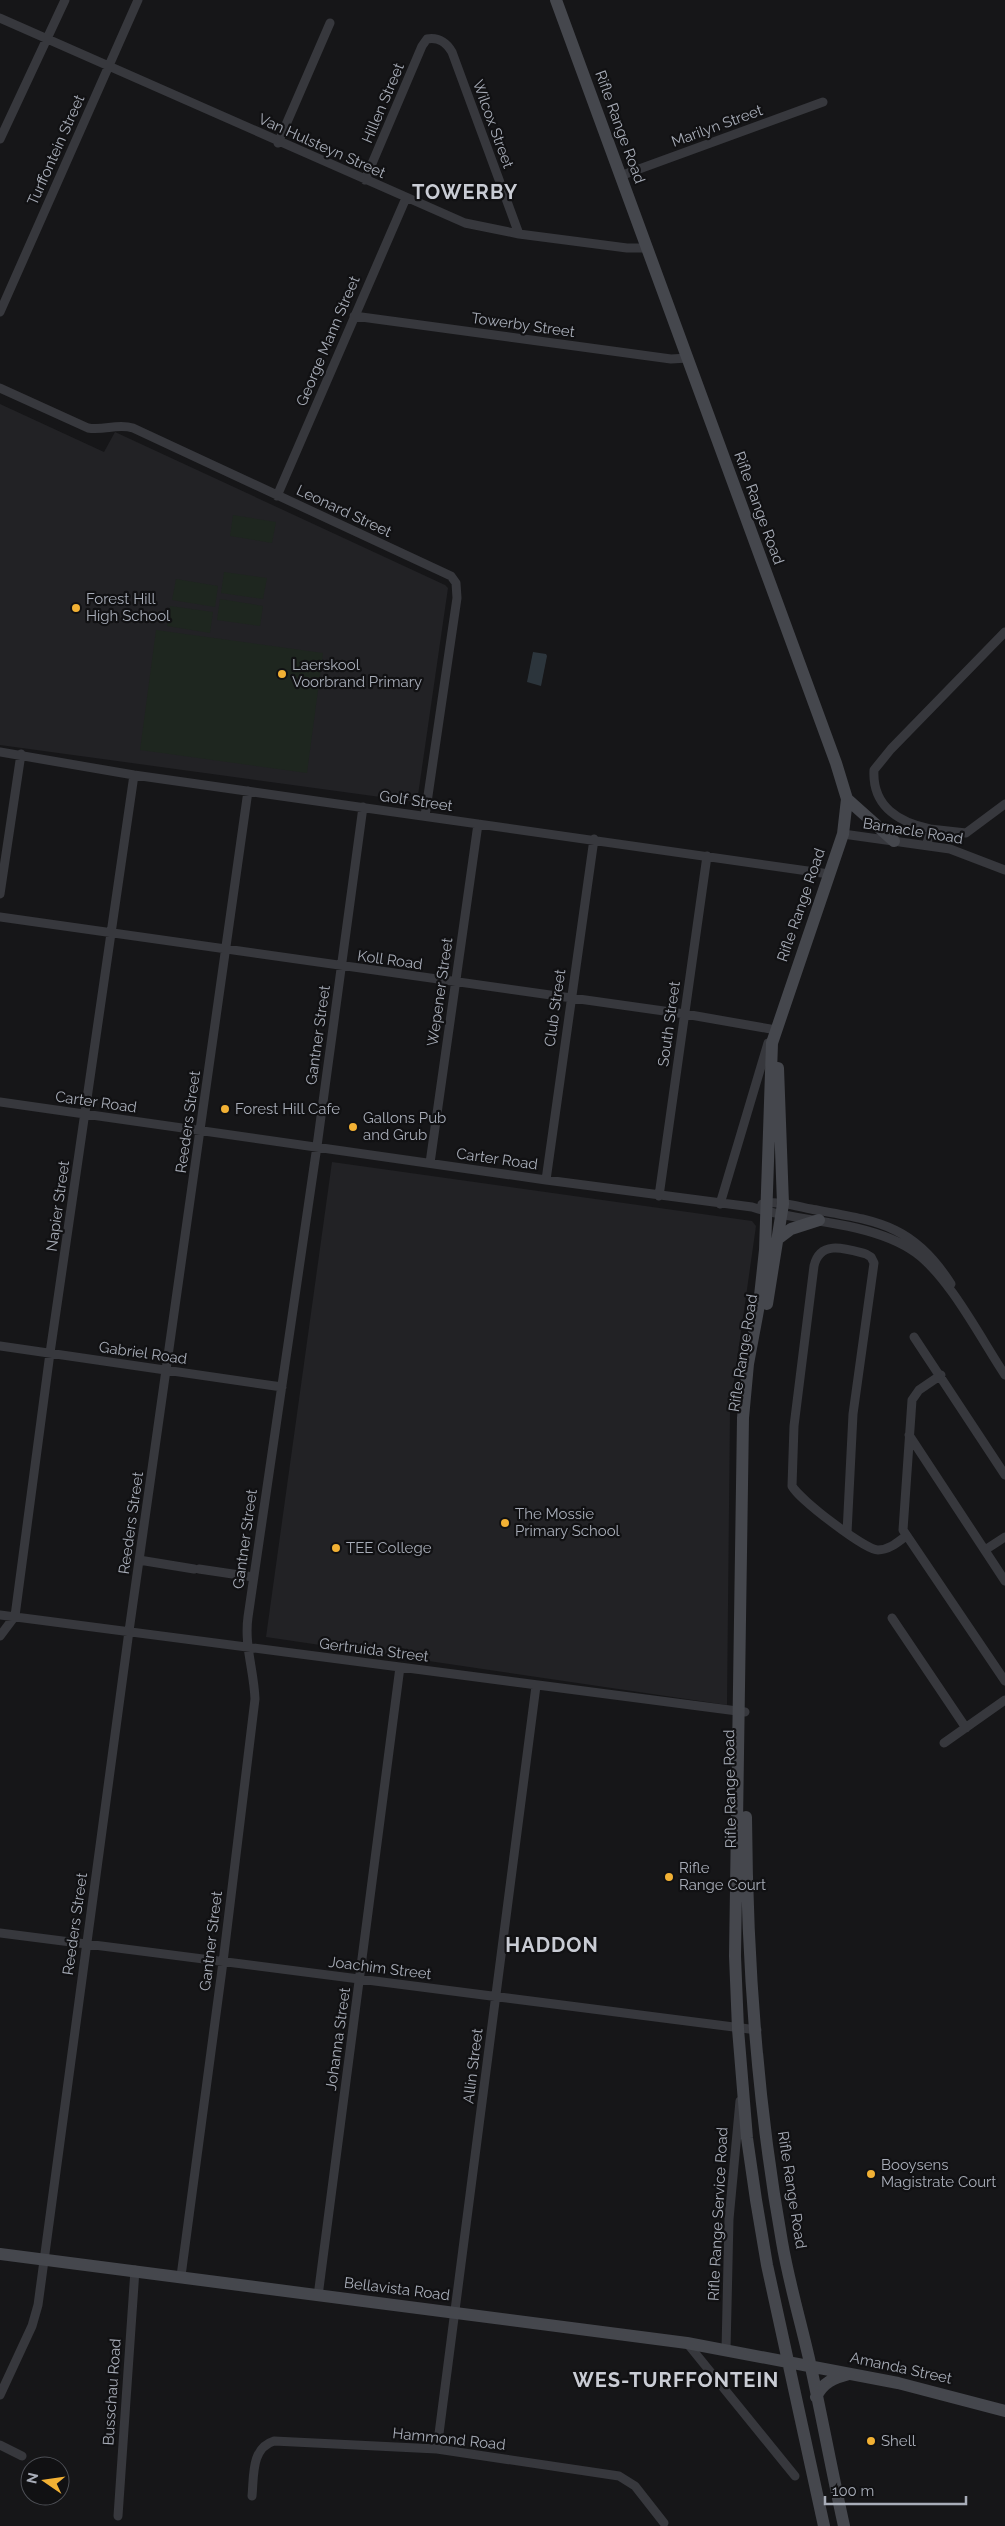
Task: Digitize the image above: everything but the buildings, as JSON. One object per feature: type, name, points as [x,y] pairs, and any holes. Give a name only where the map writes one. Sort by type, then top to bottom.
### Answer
[{"type":"main road","name":"Rifle Range Road","points":[[556,0],[836,763],[847,799],[843,834],[774,1030]]},
{"type":"main road","points":[[847,799],[894,841]]},
{"type":"main road","points":[[774,1030],[775,1048]]},
{"type":"main road","name":"Rifle Range Road","points":[[775,1048],[768,1207],[759,1306],[748,1364],[743,1418],[742,1712],[750,1950],[761,2091],[782,2242],[811,2365],[816,2397],[844,2526]]},
{"type":"main road","name":"Rifle Range Road","points":[[775,1048],[783,1209],[751,1388],[735,1956],[738,2029],[747,2138],[766,2265],[789,2361],[824,2526]]},
{"type":"main road","points":[[779,1238],[790,1229],[818,1220]]},
{"type":"main road","name":"Bellavista Road","points":[[0,2254],[688,2343],[789,2361]]},
{"type":"main road","name":"Amanda Street","points":[[789,2361],[954,2396],[1005,2411]]},
{"type":"main road","points":[[816,2397],[825,2384],[834,2378],[852,2374]]},
{"type":"main road","points":[[817,2526],[820,2505]]},
{"type":"street","points":[[0,139],[64,0]]},
{"type":"street","name":"Turffontein Street","points":[[0,312],[138,0]]},
{"type":"street","name":"Van Hulsteyn Street","points":[[0,18],[465,223],[519,234],[627,248],[647,248]]},
{"type":"street","points":[[278,142],[330,23]]},
{"type":"street","name":"Hillen Street","points":[[365,180],[422,46],[427,39]]},
{"type":"street","name":"Wilcox Street","points":[[427,39],[441,40],[452,52],[519,234]]},
{"type":"street","name":"Marilyn Street","points":[[620,176],[823,102]]},
{"type":"street","name":"George Mann Street","points":[[276,496],[406,198]]},
{"type":"street","name":"Towerby Street","points":[[354,316],[671,359],[688,358]]},
{"type":"street","name":"Leonard Street","points":[[0,388],[88,428],[120,426],[133,428],[276,496],[446,573],[456,583],[457,598],[425,816]]},
{"type":"street","points":[[1005,632],[874,770],[874,782],[885,805],[908,824],[930,830],[966,833],[1005,804]]},
{"type":"street","name":"Golf Street","points":[[0,752],[21,754],[134,775],[594,839],[829,874]]},
{"type":"street","points":[[0,894],[21,754]]},
{"type":"street","name":"Napier Street","points":[[0,1636],[15,1616],[50,1353],[134,775]]},
{"type":"street","name":"Reeders Street","points":[[0,2395],[4,2378],[35,2318],[44,2260],[129,1631],[248,791]]},
{"type":"street","name":"Gantner Street","points":[[181,2276],[223,1962],[255,1699],[254,1676],[248,1648],[247,1623],[363,807]]},
{"type":"street","name":"Wepener Street","points":[[430,1163],[478,824]]},
{"type":"street","points":[[927,845],[930,830]]},
{"type":"street","name":"Barnacle Road","points":[[843,834],[927,845],[966,854],[1005,870]]},
{"type":"street","name":"Club Street","points":[[546,1180],[594,839]]},
{"type":"street","name":"South Street","points":[[659,1196],[707,856]]},
{"type":"street","name":"Koll Road","points":[[0,917],[685,1014],[774,1030]]},
{"type":"street","name":"Rifle Range Road","points":[[720,1204],[774,1030]]},
{"type":"street","name":"Carter Road","points":[[0,1102],[659,1196],[720,1204],[783,1209]]},
{"type":"street","points":[[783,1209],[818,1220],[921,1246],[938,1264],[1005,1366]]},
{"type":"street","points":[[783,1209],[862,1217],[905,1241],[934,1268],[1005,1376]]},
{"type":"street","points":[[847,1532],[853,1414],[874,1263],[871,1257],[866,1254],[832,1247],[825,1248],[818,1254],[814,1266],[794,1426],[790,1477],[792,1486],[798,1495],[847,1532],[868,1547],[880,1550],[906,1536]]},
{"type":"street","points":[[914,1337],[941,1375],[1005,1475]]},
{"type":"street","name":"Gabriel Road","points":[[0,1346],[282,1387]]},
{"type":"street","points":[[941,1375],[919,1390],[912,1400],[902,1522],[906,1536],[1005,1681]]},
{"type":"street","points":[[909,1435],[1005,1581]]},
{"type":"street","points":[[985,1550],[1005,1537]]},
{"type":"street","points":[[139,1560],[254,1577]]},
{"type":"street","name":"Gertruida Street","points":[[0,1615],[742,1712]]},
{"type":"street","points":[[892,1618],[966,1728]]},
{"type":"street","name":"Johanna Street","points":[[318,2296],[400,1667]]},
{"type":"street","name":"Allin Street","points":[[437,2449],[536,1686]]},
{"type":"street","points":[[944,1744],[1005,1700]]},
{"type":"street","name":"Joachim Street","points":[[0,1933],[757,2030]]},
{"type":"street","name":"Rifle Range Service Road","points":[[726,2350],[731,2190],[736,2123],[743,2080]]},
{"type":"street","name":"Busschau Road","points":[[118,2516],[135,2270]]},
{"type":"street","points":[[688,2343],[795,2476]]},
{"type":"street","name":"Hammond Road","points":[[252,2496],[257,2455],[260,2448],[274,2442],[437,2449],[618,2476],[635,2486],[664,2523]]},
{"type":"street","points":[[0,2445],[22,2456]]},
{"type":"shaded area","name":"Laerskool Voorbrand Primary","points":[[0,404],[104,452],[115,432],[445,585],[448,588],[417,802],[0,745]]},
{"type":"shaded area","points":[[233,515],[276,522],[272,543],[230,536]]},
{"type":"shaded area","points":[[224,572],[267,578],[263,599],[221,593]]},
{"type":"shaded area","points":[[176,579],[218,586],[215,607],[172,600]]},
{"type":"shaded area","points":[[220,599],[263,606],[260,626],[217,620]]},
{"type":"shaded area","points":[[170,606],[213,612],[210,633],[167,626]]},
{"type":"shaded area","points":[[156,630],[323,653],[307,773],[140,750]]},
{"type":"shaded area","points":[[533,652],[546,654],[547,656],[541,686],[527,682]]},
{"type":"shaded area","name":"The Mossie Primary School","points":[[332,1162],[752,1221],[756,1226],[730,1409],[727,1705],[266,1637]]},
{"type":"place","name":"Forest Hill High School","points":[[76,608]]},
{"type":"place","name":"Laerskool Voorbrand Primary","points":[[282,674]]},
{"type":"place","name":"Forest Hill Cafe","points":[[225,1109]]},
{"type":"place","name":"Gallons Pub and Grub","points":[[353,1127]]},
{"type":"place","name":"The Mossie Primary School","points":[[505,1523]]},
{"type":"place","name":"TEE College","points":[[336,1548]]},
{"type":"place","name":"Rifle Range Court","points":[[669,1877]]},
{"type":"place","name":"Booysens Magistrate Court","points":[[871,2174]]},
{"type":"place","name":"Shell","points":[[871,2441]]},
{"type":"district","name":"TOWERBY","points":[[465,192]]},
{"type":"district","name":"HADDON","points":[[552,1945]]},
{"type":"district","name":"WES-TURFFONTEIN","points":[[676,2380]]}]
